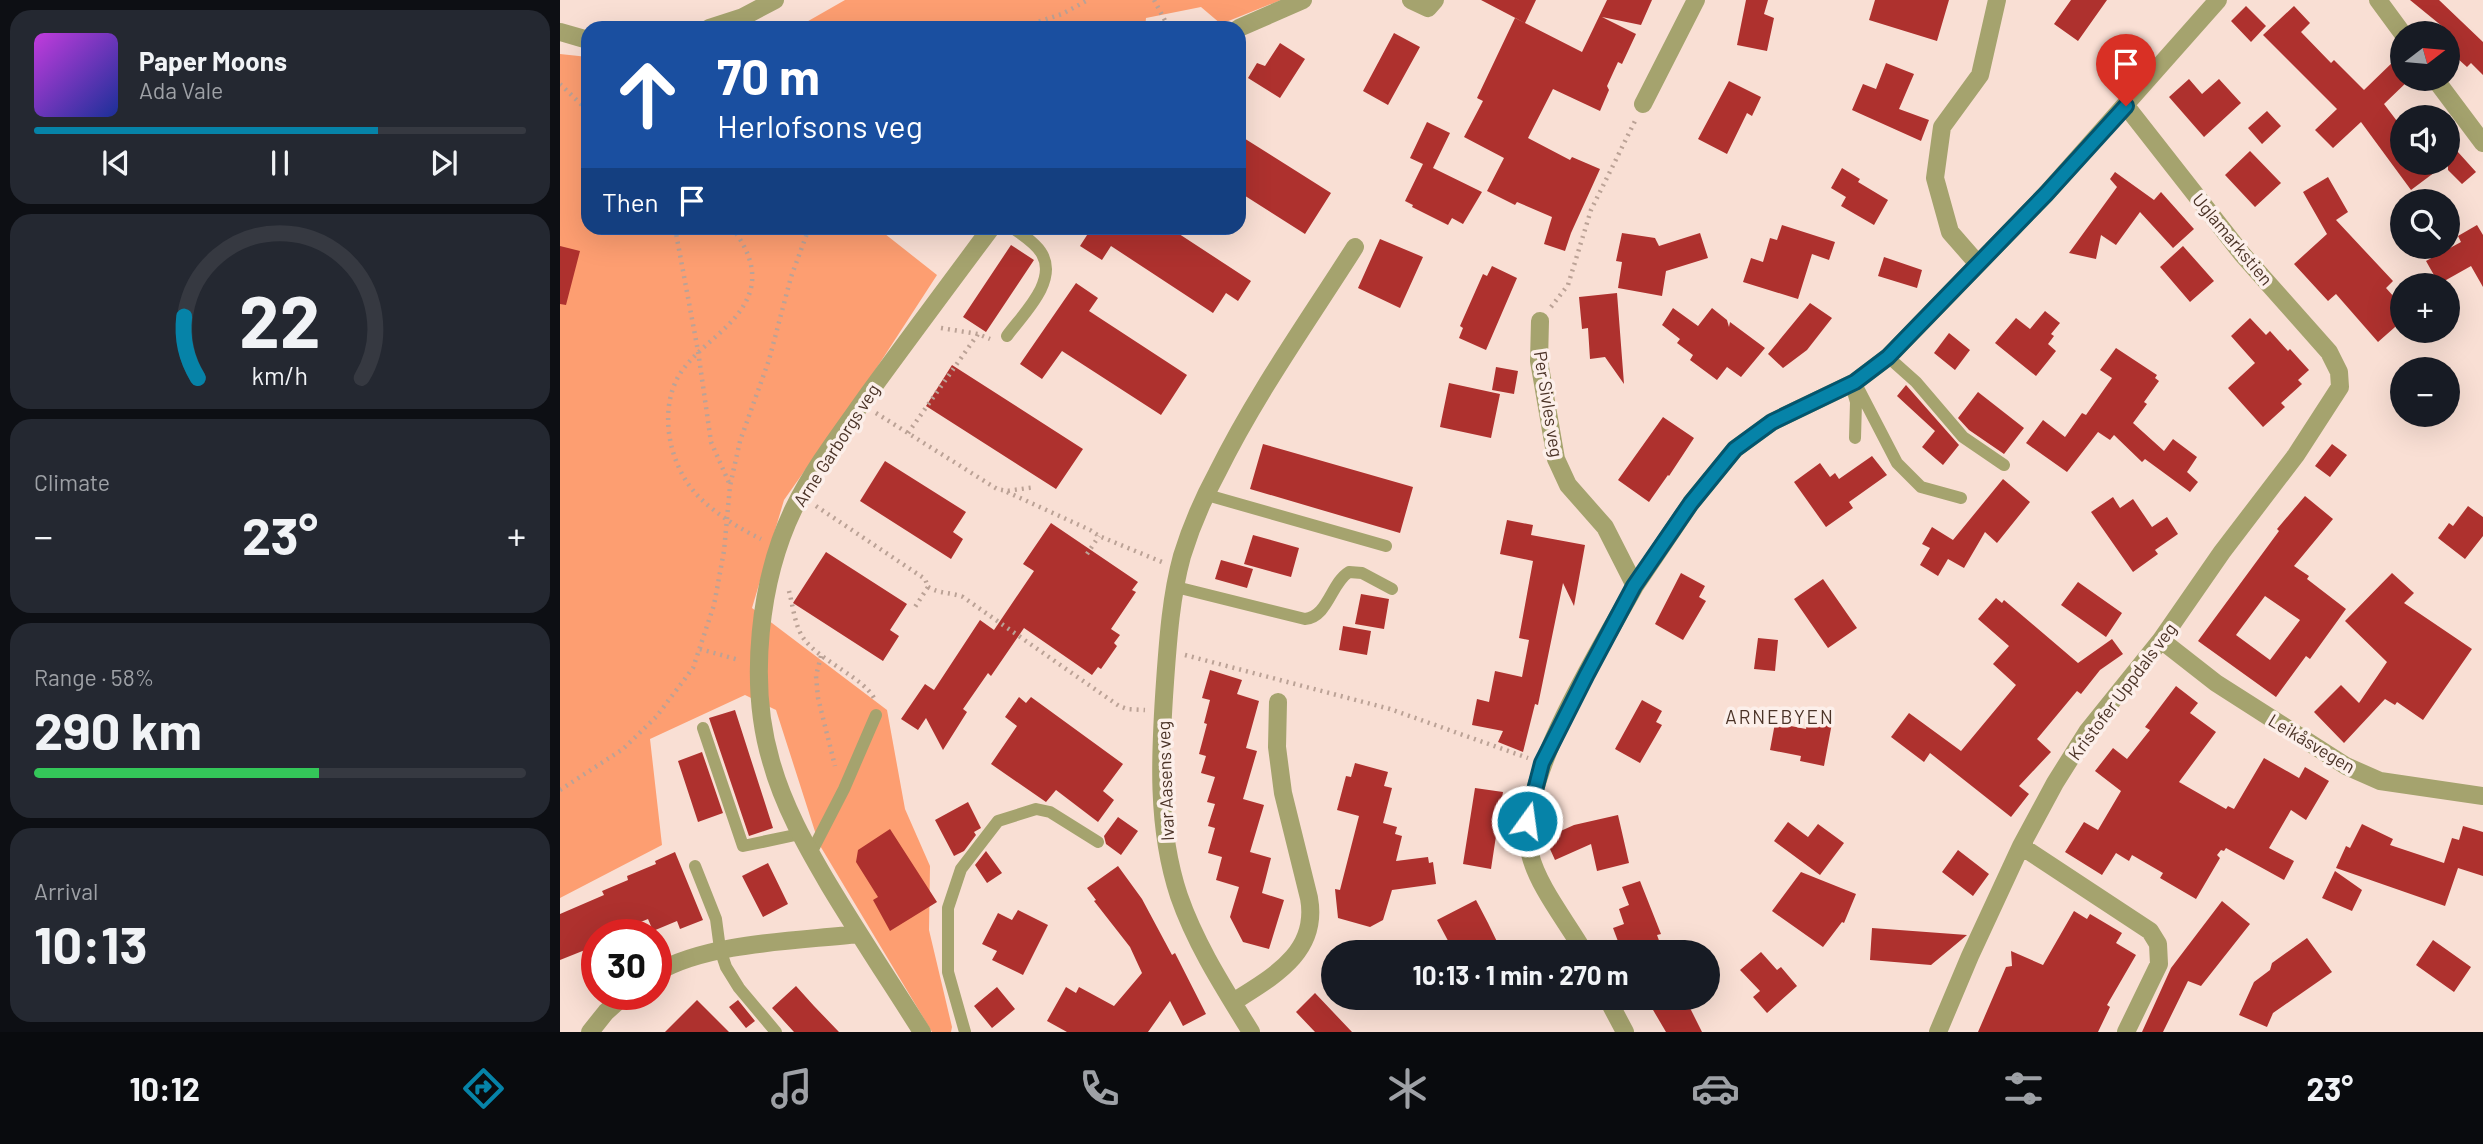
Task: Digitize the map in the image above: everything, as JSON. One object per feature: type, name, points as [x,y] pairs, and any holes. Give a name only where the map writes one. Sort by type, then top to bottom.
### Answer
[{"type":"street","points":[[731,21],[775,0]]},
{"type":"street","points":[[1246,25],[1303,0]]},
{"type":"street","points":[[1411,0],[1428,8],[1435,0]]},
{"type":"street","points":[[1643,104],[1696,0]]},
{"type":"street","points":[[1978,264],[1950,232],[1935,178],[1942,127],[1980,75],[1997,0]]},
{"type":"street","points":[[1577,940],[1537,873],[1530,856],[1527,821],[1542,763],[1634,586],[1691,503],[1735,449],[1772,422],[1853,383],[1888,357],[2046,194],[2218,0]]},
{"type":"street","points":[[2378,0],[2393,21]]},
{"type":"street","points":[[560,32],[581,38]]},
{"type":"street","points":[[2444,91],[2483,144]]},
{"type":"street","name":"Uglamarkstien","points":[[2126,106],[2242,254],[2329,352],[2339,372]]},
{"type":"street","name":"Arne Garborgs veg","points":[[922,1032],[858,934],[800,834],[771,761],[761,705],[763,616],[778,547],[801,496],[828,452],[986,235]]},
{"type":"street","name":"Ivar Aasens veg","points":[[1251,1032],[1189,923],[1169,858],[1163,821],[1160,745],[1167,650],[1183,554],[1216,473],[1260,396],[1354,247]]},
{"type":"street","name":"Per Sivles veg","points":[[1540,321],[1539,361],[1556,459],[1568,485],[1605,527],[1634,586]]},
{"type":"street","name":"Kristofer Uppdals veg","points":[[1938,1032],[2021,846],[2055,783],[2087,732],[2161,640],[2331,403],[2340,387],[2339,372]]},
{"type":"street","name":"Leikåsvegen","points":[[2161,640],[2216,683],[2346,766],[2380,781],[2483,796]]},
{"type":"street","points":[[1233,1002],[1274,975],[1294,957],[1305,940],[1311,920],[1309,898],[1281,782],[1278,702]]},
{"type":"street","points":[[2021,846],[2150,931],[2158,944],[2159,964],[2126,1032]]},
{"type":"street","points":[[672,965],[720,949],[858,934]]},
{"type":"street","points":[[590,1032],[609,1010]]},
{"type":"street","points":[[1613,1010],[1625,1032]]},
{"type":"lane","points":[[1007,336],[1040,291],[1046,275],[1042,254],[1021,235]]},
{"type":"lane","points":[[1888,357],[1916,382],[1963,437],[2004,465]]},
{"type":"lane","points":[[1853,383],[1856,402],[1855,438]]},
{"type":"lane","points":[[1853,383],[1898,463],[1922,487],[1961,498]]},
{"type":"lane","points":[[1207,495],[1386,547]]},
{"type":"lane","points":[[1176,587],[1306,619],[1319,613],[1338,582],[1349,572],[1362,573],[1392,589]]},
{"type":"lane","points":[[811,853],[845,789],[876,715]]},
{"type":"lane","points":[[703,728],[743,846],[800,834]]},
{"type":"lane","points":[[965,1032],[948,972],[948,908],[961,869],[998,821],[1036,809],[1050,812],[1098,842]]},
{"type":"lane","points":[[695,866],[716,919],[720,949],[726,967],[739,988],[776,1032]]},
{"type":"path","points":[[1040,21],[1062,14],[1088,0]]},
{"type":"path","points":[[1154,0],[1165,21]]},
{"type":"path","points":[[560,84],[581,104]]},
{"type":"path","points":[[1540,321],[1568,285],[1591,210],[1643,104]]},
{"type":"path","points":[[676,235],[698,351],[711,442],[730,486]]},
{"type":"path","points":[[737,235],[750,258],[753,275],[749,295],[738,315],[698,351],[679,377],[669,400],[667,421],[671,444],[683,473],[698,496],[745,531],[778,547]]},
{"type":"path","points":[[560,790],[623,749],[656,717],[694,668],[714,605],[724,551],[730,486],[740,441],[769,360],[791,277],[806,235]]},
{"type":"path","points":[[919,324],[978,334],[995,342],[1007,336]]},
{"type":"path","points":[[908,433],[978,334]]},
{"type":"path","points":[[862,404],[997,489],[1099,536],[1180,568]]},
{"type":"path","points":[[1006,491],[1035,487]]},
{"type":"path","points":[[801,496],[925,579],[928,587],[940,594],[952,593],[963,597],[1119,706],[1163,711]]},
{"type":"path","points":[[1087,554],[1099,536]]},
{"type":"path","points":[[788,586],[802,637],[821,656],[864,687],[874,698],[876,715]]},
{"type":"path","points":[[915,607],[928,587]]},
{"type":"path","points":[[700,649],[760,666]]},
{"type":"path","points":[[1167,650],[1390,709],[1542,763]]},
{"type":"path","points":[[821,656],[816,677],[818,698],[834,764],[845,789]]},
{"type":"shaded area","points":[[845,0],[1281,0],[1228,21],[1217,21],[1201,7],[1146,18],[1146,21],[808,21]]},
{"type":"shaded area","points":[[560,54],[581,56],[581,235],[886,235],[937,275],[872,375],[784,500],[752,608],[887,710],[905,809],[930,866],[929,930],[951,1032],[932,1032],[819,844],[776,710],[745,695],[650,739],[662,845],[560,898]]},
{"type":"building","points":[[1481,0],[1536,0],[1525,23]]},
{"type":"building","points":[[1607,0],[1652,0],[1641,25],[1602,17],[1636,34],[1622,64],[1618,62],[1600,111],[1553,89],[1528,138],[1570,160],[1572,157],[1600,169],[1565,251],[1544,244],[1552,217],[1517,202],[1515,205],[1487,191],[1504,158],[1464,137],[1483,101],[1477,98],[1515,18],[1582,52]]},
{"type":"building","points":[[1746,0],[1768,0],[1764,14],[1774,18],[1767,51],[1737,45]]},
{"type":"building","points":[[1875,0],[1949,0],[1937,41],[1869,20]]},
{"type":"building","points":[[2071,0],[2107,0],[2078,41],[2054,24]]},
{"type":"building","points":[[2410,0],[2439,0],[2483,42],[2483,75],[2471,63],[2467,67],[2460,61],[2460,21],[2436,21]]},
{"type":"building","points":[[2246,6],[2266,26],[2251,42],[2231,21]]},
{"type":"building","points":[[2294,6],[2310,23],[2301,32],[2331,63],[2334,60],[2364,90],[2390,65],[2390,91],[2398,91],[2384,104],[2390,112],[2390,161],[2361,122],[2333,148],[2315,130],[2337,109],[2263,35]]},
{"type":"building","points":[[1394,33],[1420,47],[1388,105],[1363,91]]},
{"type":"building","points":[[1280,43],[1305,59],[1280,98],[1248,78],[1257,63],[1265,66]]},
{"type":"building","points":[[1886,63],[1914,74],[1899,109],[1929,120],[1921,141],[1852,110],[1863,84],[1876,89]]},
{"type":"building","points":[[2189,79],[2202,94],[2219,79],[2241,103],[2204,137],[2169,97]]},
{"type":"building","points":[[1729,81],[1761,97],[1752,116],[1747,113],[1727,154],[1698,139]]},
{"type":"building","points":[[2267,111],[2281,126],[2262,144],[2248,128]]},
{"type":"building","points":[[1427,122],[1450,133],[1433,168],[1482,192],[1463,224],[1452,218],[1448,225],[1405,201],[1423,164],[1410,158]]},
{"type":"building","points":[[1246,139],[1331,193],[1305,234],[1246,196]]},
{"type":"building","points":[[2250,151],[2281,183],[2255,207],[2225,175]]},
{"type":"building","points":[[2460,154],[2476,172],[2462,184],[2453,175],[2460,175]]},
{"type":"building","points":[[1842,168],[1860,179],[1858,182],[1888,200],[1874,225],[1841,206],[1846,197],[1831,188]]},
{"type":"building","points":[[2115,172],[2154,200],[2161,192],[2194,229],[2173,248],[2140,212],[2116,245],[2101,235],[2096,259],[2069,253],[2117,187],[2110,179]]},
{"type":"building","points":[[2400,175],[2431,175],[2412,189]]},
{"type":"building","points":[[2328,177],[2348,212],[2336,220],[2390,278],[2390,284],[2386,288],[2390,292],[2390,331],[2378,342],[2336,294],[2328,301],[2294,264],[2327,234],[2303,192]]},
{"type":"building","points":[[1782,225],[1835,242],[1829,260],[1812,254],[1798,299],[1743,282],[1751,258],[1763,262],[1770,238],[1777,240]]},
{"type":"building","points":[[2477,225],[2483,235],[2483,287],[2471,266],[2459,273],[2433,273],[2426,261],[2460,259],[2460,235]]},
{"type":"building","points":[[1622,233],[1655,238],[1659,246],[1700,233],[1708,258],[1666,271],[1662,296],[1618,288],[1622,262],[1616,261]]},
{"type":"building","points":[[1087,235],[1181,235],[1251,281],[1238,301],[1226,293],[1213,313],[1111,246],[1102,260],[1080,246]]},
{"type":"building","points":[[1380,239],[1423,257],[1400,308],[1358,288]]},
{"type":"building","points":[[1011,245],[1034,260],[986,332],[963,317]]},
{"type":"building","points":[[560,246],[580,251],[566,305],[560,304]]},
{"type":"building","points":[[2183,246],[2214,281],[2190,302],[2160,267]]},
{"type":"building","points":[[1884,257],[1922,270],[1917,288],[1878,276]]},
{"type":"building","points":[[1492,266],[1517,278],[1486,350],[1459,338],[1463,328],[1460,326],[1483,274],[1487,276]]},
{"type":"building","points":[[1076,283],[1098,298],[1089,311],[1187,375],[1161,415],[1062,351],[1042,379],[1020,364]]},
{"type":"building","points":[[1617,293],[1624,384],[1605,357],[1590,359],[1588,328],[1582,329],[1579,297]]},
{"type":"building","points":[[1810,303],[1832,318],[1807,350],[1783,368],[1768,354]]},
{"type":"building","points":[[1673,308],[1698,326],[1712,308],[1727,320],[1729,327],[1730,322],[1765,348],[1741,377],[1727,367],[1717,380],[1690,360],[1693,355],[1677,343],[1680,339],[1662,325]]},
{"type":"building","points":[[2045,311],[2060,323],[2051,334],[2054,336],[2048,344],[2056,351],[2036,376],[1995,343],[2016,318],[2030,329]]},
{"type":"building","points":[[2250,318],[2266,335],[2270,331],[2309,370],[2298,380],[2302,384],[2281,403],[2285,407],[2263,427],[2228,388],[2255,363],[2231,336]]},
{"type":"building","points":[[1949,333],[1970,350],[1955,370],[1934,353]]},
{"type":"building","points":[[2116,348],[2157,375],[2155,378],[2159,381],[2133,423],[2164,451],[2173,439],[2197,457],[2187,472],[2198,482],[2190,492],[2145,459],[2142,462],[2114,435],[2110,440],[2098,432],[2067,472],[2026,443],[2043,420],[2065,437],[2082,413],[2086,415],[2112,378],[2100,370]]},
{"type":"building","points":[[952,365],[1083,449],[1056,489],[926,406]]},
{"type":"building","points":[[1496,367],[1518,371],[1514,394],[1492,390]]},
{"type":"building","points":[[1449,383],[1500,394],[1491,438],[1440,427]]},
{"type":"building","points":[[1906,385],[1959,445],[1943,465],[1922,447],[1935,431],[1897,396]]},
{"type":"building","points":[[1978,392],[2024,428],[2004,454],[1969,430],[1958,418]]},
{"type":"building","points":[[1663,417],[1694,438],[1649,502],[1618,480]]},
{"type":"building","points":[[1263,444],[1413,487],[1400,533],[1250,489]]},
{"type":"building","points":[[2332,444],[2347,455],[2330,477],[2315,466]]},
{"type":"building","points":[[1872,456],[1887,475],[1849,502],[1853,508],[1826,527],[1794,482],[1820,463],[1830,477],[1835,473],[1839,479]]},
{"type":"building","points":[[885,461],[966,512],[953,532],[963,539],[951,559],[860,501]]},
{"type":"building","points":[[2003,479],[2030,502],[1997,543],[1985,532],[1964,568],[1948,559],[1938,576],[1920,565],[1930,548],[1922,544],[1932,527],[1953,540]]},
{"type":"building","points":[[2305,496],[2333,519],[2294,566],[2346,609],[2310,659],[2306,656],[2276,697],[2198,641],[2279,531],[2277,529]],"holes":[[[2265,596],[2300,620],[2270,660],[2236,635]]]},
{"type":"building","points":[[2113,497],[2120,508],[2133,499],[2152,527],[2167,517],[2178,534],[2155,550],[2158,554],[2133,572],[2091,512]]},
{"type":"building","points":[[2468,506],[2483,517],[2483,536],[2465,559],[2438,538],[2449,523],[2453,526]]},
{"type":"building","points":[[1507,520],[1533,525],[1531,535],[1585,545],[1574,606],[1563,583],[1538,705],[1535,704],[1523,752],[1498,742],[1503,731],[1472,725],[1477,699],[1489,702],[1495,671],[1522,677],[1529,640],[1519,638],[1533,561],[1500,554]]},
{"type":"building","points":[[1051,523],[1138,582],[1132,590],[1136,592],[1111,629],[1120,635],[1114,643],[1117,646],[1101,669],[1098,667],[1092,675],[1024,628],[991,676],[988,673],[963,709],[967,712],[943,750],[926,718],[918,730],[901,719],[925,684],[934,690],[980,620],[994,630],[1034,571],[1023,564]]},
{"type":"building","points":[[1253,535],[1299,548],[1291,577],[1244,564]]},
{"type":"building","points":[[826,552],[907,604],[890,630],[899,636],[883,661],[793,603]]},
{"type":"building","points":[[1221,560],[1253,569],[1247,588],[1215,579]]},
{"type":"building","points":[[1681,573],[1705,586],[1699,597],[1706,601],[1683,640],[1655,624]]},
{"type":"building","points":[[2392,573],[2414,593],[2404,603],[2472,649],[2423,720],[2397,702],[2395,705],[2385,699],[2344,743],[2314,712],[2341,685],[2359,703],[2387,662],[2345,621]]},
{"type":"building","points":[[1823,579],[1857,628],[1828,648],[1794,599]]},
{"type":"building","points":[[2078,582],[2122,613],[2106,637],[2061,605]]},
{"type":"building","points":[[1361,594],[1389,599],[1384,629],[1355,624]]},
{"type":"building","points":[[1996,598],[2002,603],[2004,600],[2078,663],[2112,639],[2123,654],[2100,670],[2081,694],[2077,691],[2037,739],[2051,752],[2019,786],[2029,794],[2011,817],[1930,753],[1924,762],[1891,737],[1909,713],[1961,751],[2016,685],[1993,664],[2009,646],[1978,619]]},
{"type":"building","points":[[1343,626],[1371,631],[1367,655],[1339,650]]},
{"type":"building","points":[[1758,638],[1778,640],[1775,671],[1754,669]]},
{"type":"building","points":[[1210,670],[1242,680],[1237,694],[1259,701],[1246,748],[1257,751],[1243,799],[1264,805],[1250,852],[1271,858],[1262,893],[1284,900],[1269,949],[1243,942],[1230,917],[1239,887],[1216,880],[1222,857],[1208,853],[1215,828],[1208,826],[1215,804],[1207,802],[1215,777],[1201,773],[1206,756],[1199,754],[1210,700],[1202,698]]},
{"type":"building","points":[[2176,686],[2198,703],[2190,713],[2216,732],[2179,782],[2226,809],[2228,806],[2234,809],[2264,758],[2299,778],[2305,767],[2329,781],[2306,820],[2291,810],[2269,848],[2294,861],[2284,880],[2226,848],[2217,855],[2220,858],[2196,899],[2160,878],[2163,873],[2132,855],[2129,861],[2116,853],[2102,875],[2065,852],[2084,822],[2098,830],[2121,791],[2095,771],[2113,748],[2127,759],[2150,730],[2145,727]]},
{"type":"building","points":[[1019,697],[1026,703],[1031,697],[1123,764],[1103,791],[1114,800],[1098,822],[1056,790],[1046,802],[991,764],[1017,726],[1005,717]]},
{"type":"building","points":[[1642,700],[1662,711],[1656,722],[1662,725],[1640,763],[1615,749]]},
{"type":"building","points":[[735,710],[773,828],[749,836],[709,718]]},
{"type":"building","points":[[1808,719],[1832,723],[1824,766],[1800,761],[1801,756],[1770,750],[1775,723],[1806,729]]},
{"type":"building","points":[[702,752],[723,813],[698,822],[678,761]]},
{"type":"building","points":[[1355,763],[1388,772],[1384,786],[1392,788],[1383,823],[1397,827],[1395,834],[1402,836],[1396,861],[1428,857],[1429,863],[1433,862],[1436,884],[1392,890],[1383,920],[1370,927],[1338,918],[1335,889],[1340,890],[1359,816],[1337,810],[1346,776],[1351,777]]},
{"type":"building","points":[[1475,788],[1503,792],[1500,811],[1505,812],[1501,837],[1496,836],[1491,869],[1463,864]]},
{"type":"building","points":[[968,802],[981,828],[974,832],[976,835],[964,851],[954,856],[935,820]]},
{"type":"building","points":[[1618,815],[1629,863],[1597,871],[1591,844],[1555,860],[1545,838],[1574,825]]},
{"type":"building","points":[[1118,817],[1138,831],[1121,855],[1106,844],[1104,836]]},
{"type":"building","points":[[1788,822],[1808,837],[1818,824],[1844,843],[1820,875],[1774,841]]},
{"type":"building","points":[[2362,824],[2393,839],[2390,845],[2444,863],[2452,838],[2459,840],[2463,826],[2483,832],[2483,876],[2458,868],[2445,906],[2336,868],[2346,846],[2350,848]]},
{"type":"building","points":[[890,829],[937,902],[890,931],[873,900],[878,897],[856,862],[858,850]]},
{"type":"building","points":[[1958,850],[1989,874],[1973,896],[1942,872]]},
{"type":"building","points":[[986,851],[1002,873],[987,883],[975,865]]},
{"type":"building","points":[[675,852],[703,920],[680,929],[677,921],[672,923],[672,919],[581,919],[581,952],[560,960],[560,914],[604,895],[602,891],[628,880],[627,876],[656,864],[655,861]]},
{"type":"building","points":[[768,863],[788,904],[763,917],[742,876]]},
{"type":"building","points":[[1118,866],[1142,899],[1172,955],[1175,953],[1206,1014],[1183,1026],[1170,1001],[1148,1032],[1067,1032],[1047,1021],[1066,987],[1076,993],[1079,987],[1114,1006],[1142,973],[1130,947],[1087,888]]},
{"type":"building","points":[[2335,871],[2362,890],[2352,911],[2322,898]]},
{"type":"building","points":[[1801,872],[1856,894],[1844,923],[1842,922],[1823,947],[1772,911]]},
{"type":"building","points":[[1640,881],[1661,934],[1657,935],[1659,940],[1618,940],[1613,928],[1624,924],[1619,909],[1629,905],[1622,887]]},
{"type":"building","points":[[1476,900],[1496,940],[1448,940],[1437,920]]},
{"type":"building","points":[[2222,901],[2250,924],[2201,986],[2188,981],[2163,1032],[2142,1032],[2171,968]]},
{"type":"building","points":[[1018,910],[1048,925],[1023,975],[992,960],[997,951],[982,944],[998,913],[1012,920]]},
{"type":"building","points":[[2074,911],[2087,919],[2090,914],[2122,933],[2116,943],[2136,955],[2107,1005],[2110,1007],[2098,1032],[1978,1032],[2006,967],[2012,966],[2011,951],[2043,965]]},
{"type":"building","points":[[1872,928],[1967,935],[1931,965],[1870,960]]},
{"type":"building","points":[[2307,938],[2332,972],[2273,1013],[2267,1027],[2239,1015],[2254,982],[2270,970],[2272,963]]},
{"type":"building","points":[[2433,940],[2471,967],[2454,992],[2416,965]]},
{"type":"building","points":[[1761,952],[1777,970],[1781,967],[1797,986],[1767,1013],[1753,997],[1760,991],[1740,970]]},
{"type":"building","points":[[796,986],[839,1032],[794,1032],[772,1008]]},
{"type":"building","points":[[997,987],[1015,1009],[992,1028],[974,1006]]},
{"type":"building","points":[[1315,993],[1321,999],[1321,1010],[1331,1010],[1352,1032],[1315,1032],[1296,1012]]},
{"type":"building","points":[[697,1000],[729,1032],[665,1032]]},
{"type":"building","points":[[738,1000],[755,1021],[746,1028],[729,1007]]},
{"type":"building","points":[[1653,1010],[1691,1010],[1702,1032],[1666,1032]]},
{"type":"district","name":"ARNEBYEN","points":[[1780,716]]},
{"type":"route","points":[[1527,821],[1542,763],[1634,586],[1691,503],[1735,449],[1772,422],[1855,382],[1888,357],[2046,194],[2126,106]]}]
